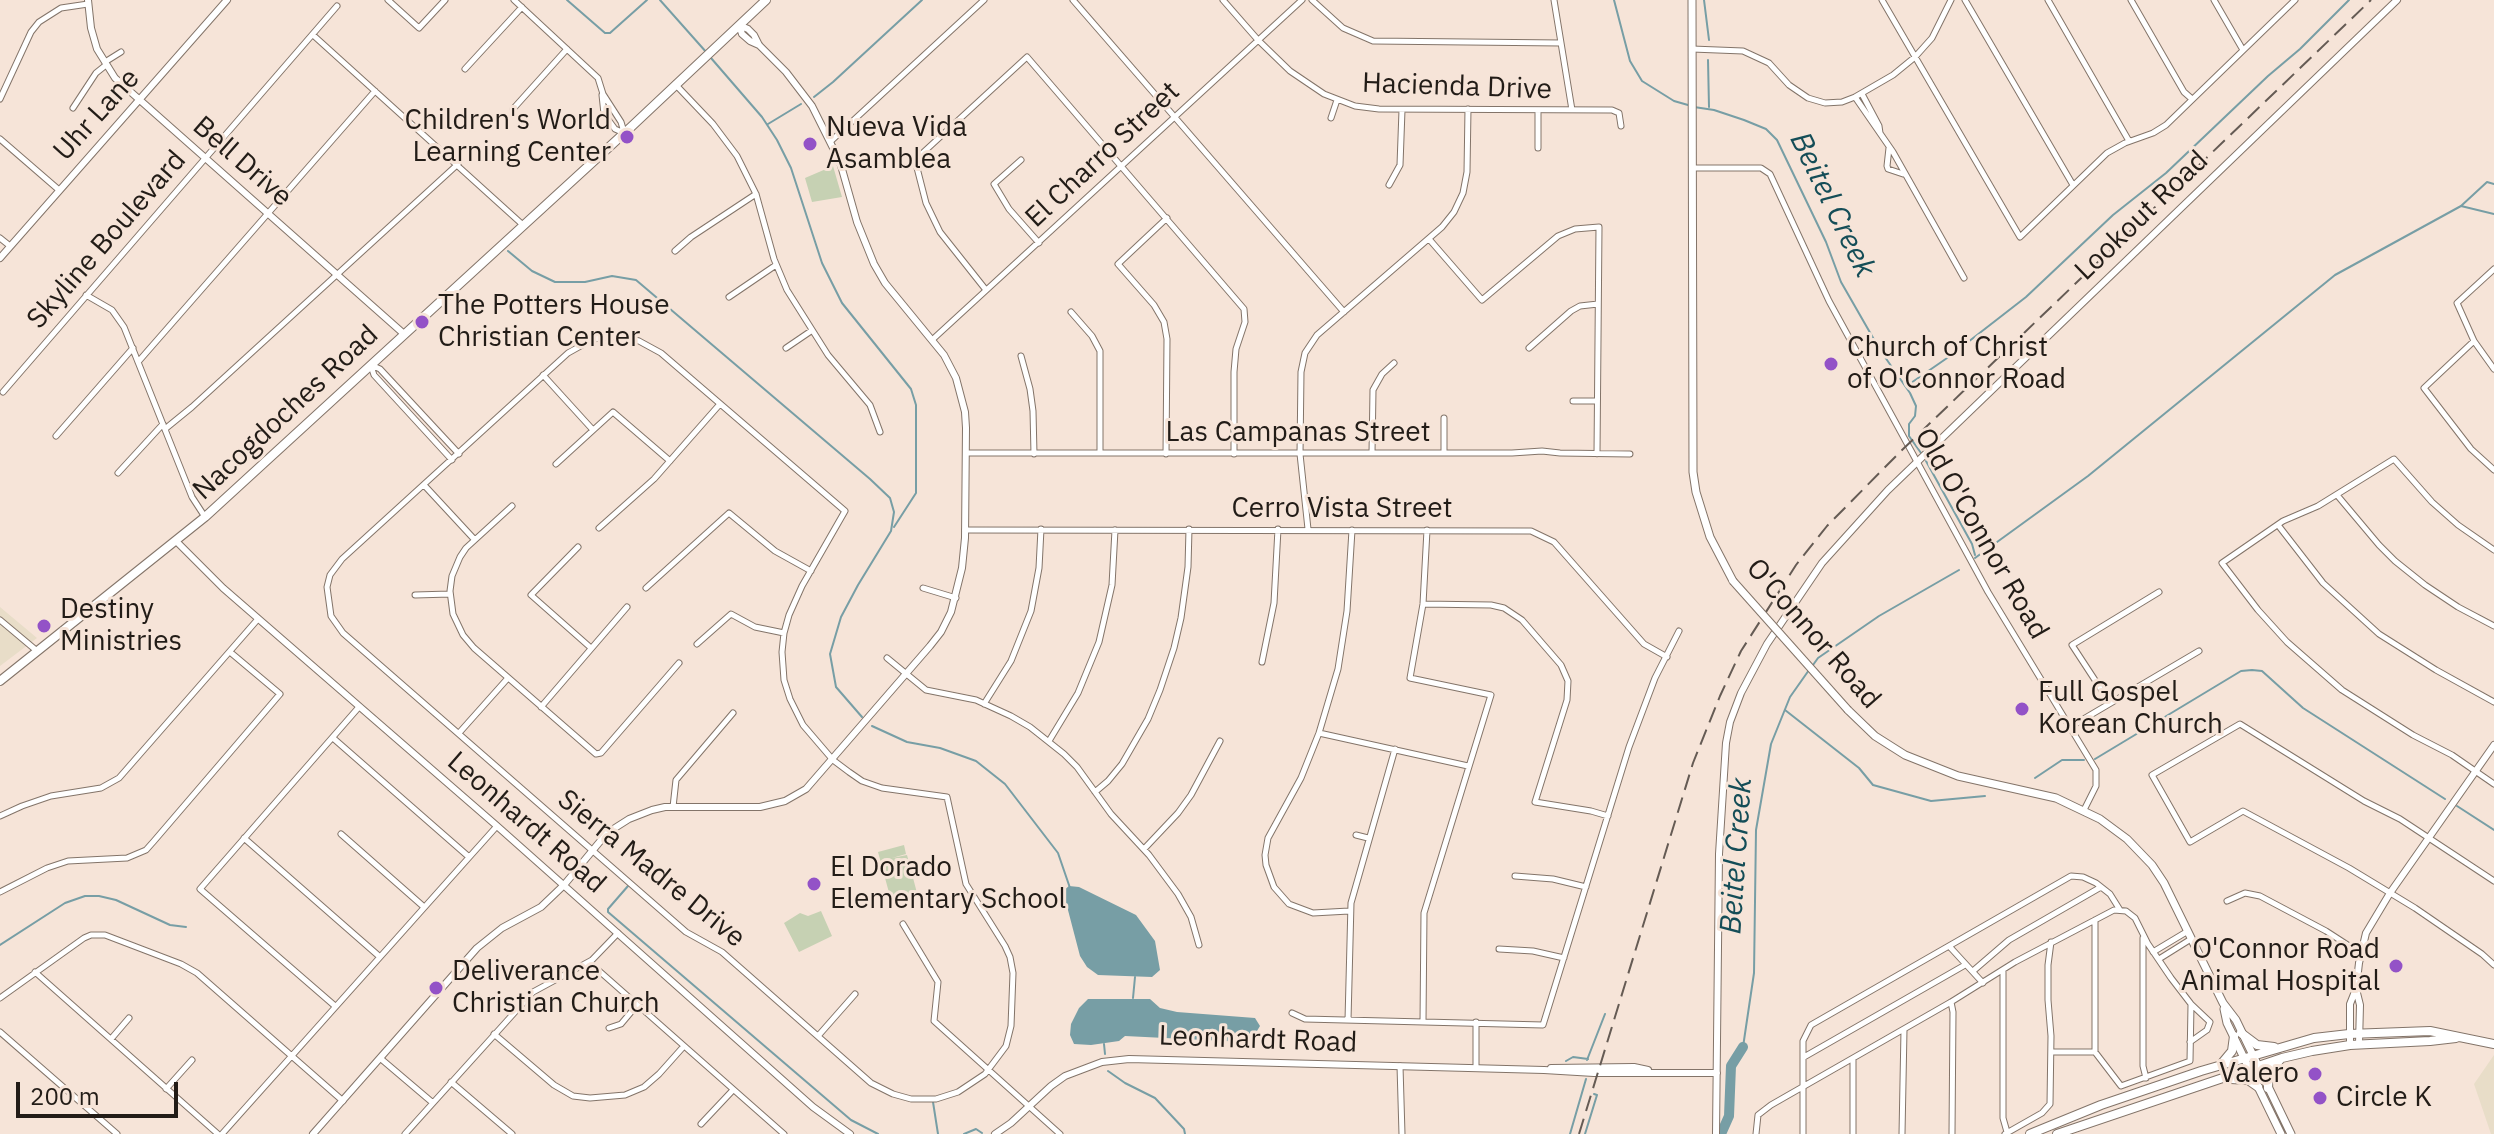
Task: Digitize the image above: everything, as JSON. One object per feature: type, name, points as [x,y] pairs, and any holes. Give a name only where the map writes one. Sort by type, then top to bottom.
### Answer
[{"type":"main road","name":"Nacogdoches Road","points":[[0,681],[177,542],[766,0]]},
{"type":"main road","name":"O'Connor Road","points":[[1692,0],[1693,472],[1710,537],[1733,581],[1862,725],[1891,746],[1940,771],[2037,793],[2084,810],[2114,828],[2146,859],[2164,883],[2223,1003],[2227,1023],[2237,1034],[2254,1068]]},
{"type":"main road","points":[[2030,1134],[2101,1105],[2220,1064],[2314,1038],[2354,1033],[2430,1031],[2494,1044]]},
{"type":"main road","points":[[2220,1064],[2232,1051],[2237,1034],[2257,1045],[2279,1047]]},
{"type":"main road","points":[[2057,1134],[2282,1058],[2354,1044],[2460,1037]]},
{"type":"main road","points":[[2268,1088],[2269,1071],[2282,1058]]},
{"type":"main road","points":[[2254,1068],[2258,1087],[2281,1134]]},
{"type":"main road","points":[[2254,1068],[2268,1088],[2291,1134]]},
{"type":"main road","points":[[2222,1079],[2248,1080],[2258,1087]]},
{"type":"street","name":"Uhr Lane","points":[[0,258],[227,0]]},
{"type":"street","points":[[388,0],[419,28],[445,0]]},
{"type":"street","points":[[514,0],[598,78],[624,133]]},
{"type":"street","points":[[831,141],[984,0]]},
{"type":"street","points":[[1073,0],[1344,312]]},
{"type":"street","name":"Hacienda Drive","points":[[1223,0],[1258,40],[1298,77],[1337,100],[1366,108],[1617,111],[1621,116],[1621,126]]},
{"type":"street","name":"El Charro Street","points":[[932,340],[1302,0]]},
{"type":"street","points":[[1312,0],[1343,28],[1365,39],[1381,42],[1561,43]]},
{"type":"street","points":[[1554,0],[1572,110]]},
{"type":"street","points":[[1882,0],[2020,237],[2107,153],[2160,130],[2295,0]]},
{"type":"street","points":[[1692,49],[1733,49],[1758,56],[1789,85],[1813,101],[1837,103],[1862,94],[1915,57],[1932,38],[1951,0]]},
{"type":"street","points":[[1965,0],[2073,185]]},
{"type":"street","points":[[2048,0],[2129,141]]},
{"type":"street","points":[[2131,0],[2184,92],[2192,99]]},
{"type":"street","points":[[2214,0],[2243,50]]},
{"type":"street","name":"Lookout Road","points":[[1716,1130],[1719,840],[1726,743],[1741,693],[1761,653],[1822,563],[1888,490],[2397,0]]},
{"type":"street","name":"Bell Drive","points":[[88,2],[97,49],[115,78],[404,334]]},
{"type":"street","points":[[0,99],[31,32],[39,22],[61,8],[88,2]]},
{"type":"street","name":"Skyline Boulevard","points":[[3,392],[337,6]]},
{"type":"street","points":[[465,69],[522,7]]},
{"type":"street","points":[[313,1134],[477,948],[502,928],[535,912],[564,885],[607,833],[629,819],[652,810],[673,807],[751,808],[777,804],[806,789],[941,632],[956,598],[965,530],[965,412],[960,390],[950,366],[885,283],[874,264],[864,245],[840,162],[799,87],[759,45],[742,34],[739,25]]},
{"type":"street","points":[[313,35],[523,225]]},
{"type":"street","points":[[513,109],[567,49]]},
{"type":"street","points":[[73,108],[96,73],[121,52]]},
{"type":"street","points":[[986,290],[940,232],[926,203],[915,160],[1027,57],[1244,309],[1245,322],[1236,349],[1234,372],[1234,454]]},
{"type":"street","points":[[675,84],[728,143],[756,194],[776,265],[787,290],[828,355],[870,405],[880,432]]},
{"type":"street","points":[[138,362],[375,91]]},
{"type":"street","points":[[1862,94],[1881,134]]},
{"type":"street","points":[[1855,97],[1893,152],[1964,278]]},
{"type":"street","points":[[1331,118],[1337,100]]},
{"type":"street","points":[[1389,185],[1400,165],[1402,109]]},
{"type":"street","points":[[1308,529],[1300,454],[1303,357],[1317,335],[1448,221],[1463,193],[1467,172],[1468,109]]},
{"type":"street","points":[[1538,110],[1538,148]]},
{"type":"street","points":[[0,139],[59,190]]},
{"type":"street","points":[[1889,148],[1888,169],[1904,174]]},
{"type":"street","points":[[1021,160],[994,184],[1009,209],[1039,243]]},
{"type":"street","points":[[118,473],[164,427],[458,164]]},
{"type":"street","name":"Old O'Connor Road","points":[[1693,168],[1761,168],[1770,174],[1829,301],[1988,592],[2096,770],[2096,786],[2084,810]]},
{"type":"street","points":[[675,251],[756,194]]},
{"type":"street","points":[[1166,454],[1167,339],[1164,322],[1154,305],[1118,264],[1167,218]]},
{"type":"street","points":[[1429,239],[1482,300],[1558,236],[1575,229],[1599,227],[1597,454]]},
{"type":"street","points":[[0,238],[10,246]]},
{"type":"street","points":[[729,297],[776,265]]},
{"type":"street","points":[[2494,269],[2457,303],[2474,341],[2494,369]]},
{"type":"street","points":[[86,295],[105,305],[118,317],[192,497],[205,517]]},
{"type":"street","points":[[1529,348],[1571,311],[1580,306],[1598,304]]},
{"type":"street","points":[[1071,312],[1092,336],[1100,351],[1100,453]]},
{"type":"street","points":[[786,348],[811,331]]},
{"type":"street","points":[[474,539],[424,485],[579,345],[619,336],[654,348],[845,511],[795,599],[784,633],[782,667],[790,699],[812,737],[849,772],[872,785],[947,797],[966,884],[1012,962],[1010,1032],[1004,1051],[988,1070]]},
{"type":"street","points":[[2474,341],[2424,388],[2471,449],[2494,470]]},
{"type":"street","points":[[56,436],[133,348]]},
{"type":"street","points":[[1021,356],[1030,389],[1034,454]]},
{"type":"street","points":[[1372,453],[1373,390],[1382,374],[1394,363]]},
{"type":"street","points":[[371,365],[381,370],[459,454]]},
{"type":"street","points":[[371,365],[374,375],[452,460]]},
{"type":"street","points":[[543,375],[593,430]]},
{"type":"street","points":[[1573,401],[1597,401]]},
{"type":"street","points":[[599,528],[670,461],[720,404]]},
{"type":"street","points":[[556,464],[613,412],[670,461]]},
{"type":"street","points":[[1444,418],[1444,453]]},
{"type":"street","name":"Las Campanas Street","points":[[966,453],[1542,451],[1630,454]]},
{"type":"street","points":[[2494,550],[2432,502],[2394,459],[2337,495],[2278,525],[2222,563],[2287,642],[2342,690],[2413,735],[2452,755],[2494,784]]},
{"type":"street","name":"Sierra Madre Drive","points":[[424,485],[342,559],[330,575],[327,591],[331,616],[343,633],[686,932],[722,952],[878,1087],[911,1099],[947,1097],[976,1082],[988,1070]]},
{"type":"street","points":[[2337,495],[2395,561],[2447,600],[2494,626]]},
{"type":"street","points":[[512,506],[474,539],[460,557],[452,576],[450,594],[453,614],[463,635],[474,648],[596,754],[601,753],[679,663]]},
{"type":"street","points":[[646,588],[729,513],[775,551],[811,571]]},
{"type":"street","points":[[2278,525],[2323,583],[2379,634],[2494,702]]},
{"type":"street","points":[[984,704],[1011,661],[1031,611],[1039,568],[1041,529]]},
{"type":"street","points":[[1095,792],[1122,764],[1148,719],[1160,690],[1181,618],[1188,567],[1189,529]]},
{"type":"street","points":[[1262,662],[1274,603],[1278,529]]},
{"type":"street","name":"Cerro Vista Street","points":[[965,530],[1536,532],[1554,542],[1644,644],[1667,657]]},
{"type":"street","points":[[1049,741],[1078,693],[1099,642],[1112,585],[1115,530]]},
{"type":"street","points":[[1349,911],[1319,913],[1303,911],[1289,904],[1274,887],[1265,860],[1268,838],[1301,778],[1319,733],[1338,669],[1350,584],[1352,530]]},
{"type":"street","points":[[1423,1022],[1424,913],[1491,695],[1410,678],[1423,604],[1427,530]]},
{"type":"street","name":"Leonhardt Road","points":[[177,542],[208,575],[258,619],[813,1107],[850,1134]]},
{"type":"street","points":[[578,547],[531,595],[591,648]]},
{"type":"street","points":[[923,588],[956,598]]},
{"type":"street","points":[[2110,703],[2072,645],[2159,592]]},
{"type":"street","points":[[415,595],[450,594]]},
{"type":"street","points":[[1423,604],[1504,608],[1522,620],[1561,665],[1568,681],[1567,700],[1535,802],[1608,816]]},
{"type":"street","points":[[541,707],[627,607]]},
{"type":"street","points":[[697,644],[731,614],[755,627],[784,633]]},
{"type":"street","points":[[0,816],[51,796],[95,790],[124,774],[258,619]]},
{"type":"street","points":[[0,620],[37,651]]},
{"type":"street","points":[[1292,1013],[1305,1019],[1543,1025],[1634,735],[1655,678],[1679,631]]},
{"type":"street","points":[[2070,727],[2199,651]]},
{"type":"street","points":[[0,892],[68,861],[116,860],[146,850],[280,694],[230,652]]},
{"type":"street","points":[[887,658],[926,690],[958,695],[984,704],[1024,723],[1049,741],[1077,767],[1111,814],[1144,849],[1185,905],[1199,945]]},
{"type":"street","points":[[459,733],[508,678]]},
{"type":"street","points":[[335,1006],[200,889],[359,707]]},
{"type":"street","points":[[673,807],[676,780],[733,713]]},
{"type":"street","points":[[2494,881],[2429,837],[2364,801],[2240,724],[2152,775],[2190,842],[2243,811],[2349,868],[2426,915],[2494,965]]},
{"type":"street","points":[[1319,733],[1468,766]]},
{"type":"street","points":[[333,738],[469,857]]},
{"type":"street","points":[[1144,849],[1166,828],[1191,795],[1220,741]]},
{"type":"street","points":[[2354,1044],[2360,1005],[2356,989],[2360,953],[2370,924],[2494,745]]},
{"type":"street","points":[[1348,1020],[1349,911],[1395,749]]},
{"type":"street","points":[[35,972],[220,1134],[497,826]]},
{"type":"street","points":[[341,834],[424,907]]},
{"type":"street","points":[[1356,835],[1368,838]]},
{"type":"street","points":[[244,838],[380,957]]},
{"type":"street","points":[[1515,876],[1553,879],[1586,887]]},
{"type":"street","points":[[1803,1134],[1803,1041],[1809,1027],[2073,876],[2088,879],[2101,887],[2116,900],[2120,910]]},
{"type":"street","points":[[1973,971],[2009,940],[2101,887]]},
{"type":"street","points":[[2227,901],[2245,893],[2260,896],[2360,953]]},
{"type":"street","points":[[1756,1134],[1756,1121],[1760,1113],[2108,911],[2120,910],[2132,914],[2153,952],[2191,1004],[2209,1019],[2211,1024],[2207,1030],[2190,1042]]},
{"type":"street","points":[[2095,919],[2095,1052],[2121,1086],[2190,1061],[2191,1004]]},
{"type":"street","points":[[903,924],[938,982],[934,1021],[1060,1134]]},
{"type":"street","points":[[409,1132],[533,992],[589,962],[618,933]]},
{"type":"street","points":[[2142,933],[2143,1066],[2146,1078]]},
{"type":"street","points":[[0,998],[84,938],[105,935],[188,967],[343,1101]]},
{"type":"street","points":[[2153,952],[2190,935]]},
{"type":"street","points":[[2159,959],[2190,935]]},
{"type":"street","points":[[2003,971],[2003,1118],[2006,1133],[2035,1117],[2050,1104],[2048,965],[2051,942]]},
{"type":"street","points":[[1949,946],[1983,983]]},
{"type":"street","points":[[1499,949],[1533,951],[1564,958]]},
{"type":"street","points":[[589,962],[784,1134]]},
{"type":"street","points":[[1804,1057],[1965,965]]},
{"type":"street","points":[[818,1036],[855,994]]},
{"type":"street","points":[[1951,1002],[1952,1134]]},
{"type":"street","points":[[609,1028],[621,1024],[637,1005]]},
{"type":"street","points":[[111,1039],[129,1018]]},
{"type":"street","points":[[1476,1022],[1476,1068]]},
{"type":"street","points":[[1902,1134],[1904,1029]]},
{"type":"street","points":[[0,1032],[117,1134]]},
{"type":"street","points":[[494,1034],[554,1085],[573,1096],[590,1098],[625,1095],[644,1087],[684,1046]]},
{"type":"street","points":[[2051,1052],[2095,1052]]},
{"type":"street","points":[[380,1058],[433,1103]]},
{"type":"street","points":[[1853,1058],[1853,1134]]},
{"type":"street","name":"Leonhardt Road","points":[[995,1134],[1065,1076],[1091,1065],[1112,1061],[1141,1059],[1594,1073],[1717,1073]]},
{"type":"street","points":[[166,1089],[192,1060]]},
{"type":"street","points":[[1400,1066],[1402,1134]]},
{"type":"street","points":[[451,1082],[512,1134]]},
{"type":"street","points":[[701,1124],[733,1090]]},
{"type":"shaded area","points":[[0,607],[37,638],[0,666]]},
{"type":"shaded area","points":[[2494,1055],[2494,1134],[2491,1134],[2474,1084]]},
{"type":"green space","points":[[833,166],[842,197],[812,202],[805,178]]},
{"type":"green space","points":[[904,845],[906,854],[892,858],[907,855],[917,893],[891,900],[878,852]]},
{"type":"green space","points":[[821,911],[832,936],[799,952],[784,923],[800,913],[808,916]]},
{"type":"water","points":[[1069,886],[1079,887],[1136,915],[1155,941],[1160,970],[1152,977],[1098,975],[1087,967],[1080,956],[1063,891]]},
{"type":"water","points":[[1088,999],[1150,999],[1160,1008],[1177,1012],[1255,1018],[1260,1026],[1252,1039],[1245,1042],[1125,1036],[1119,1041],[1074,1044],[1070,1035],[1071,1024]]},
{"type":"waterway","points":[[567,0],[605,33],[610,33],[647,0]]},
{"type":"waterway","points":[[660,0],[707,53]]},
{"type":"waterway","points":[[814,97],[922,0]]},
{"type":"waterway","name":"Beitel Creek","points":[[1614,0],[1630,61],[1642,81],[1674,101],[1688,105]]},
{"type":"waterway","points":[[1704,0],[1709,40]]},
{"type":"waterway","points":[[1908,385],[2026,297],[2113,215],[2166,173],[2349,0]]},
{"type":"waterway","points":[[711,58],[762,117],[777,140],[791,168],[822,263],[842,303],[911,389],[916,405],[916,493],[894,527]]},
{"type":"waterway","points":[[1708,60],[1709,107]]},
{"type":"waterway","points":[[768,124],[801,104]]},
{"type":"waterway","name":"Beitel Creek","points":[[1694,107],[1744,120],[1766,129],[1777,140],[1826,242],[1841,282],[1916,406],[1915,416],[1909,424],[1909,436],[1921,453]]},
{"type":"waterway","points":[[1975,558],[2088,476],[2335,275],[2461,206],[2487,182],[2494,184]]},
{"type":"waterway","points":[[2461,206],[2494,214]]},
{"type":"waterway","points":[[508,251],[532,271],[555,282],[585,282],[612,276],[636,280],[890,498],[894,512],[891,531],[841,617],[830,654],[836,687],[862,717]]},
{"type":"waterway","name":"Beitel Creek","points":[[1926,461],[1972,544],[1975,555]]},
{"type":"waterway","name":"Beitel Creek","points":[[1813,665],[1818,658],[1879,616],[1959,570]]},
{"type":"waterway","name":"Beitel Creek","points":[[1743,1047],[1754,973],[1756,830],[1771,744],[1790,697],[1809,670]]},
{"type":"waterway","points":[[2095,759],[2241,671],[2262,671],[2303,708],[2445,799]]},
{"type":"waterway","points":[[1785,710],[1859,768],[1873,785],[1931,801],[1985,796]]},
{"type":"waterway","points":[[872,726],[907,742],[940,748],[976,761],[1005,784],[1058,853],[1070,888]]},
{"type":"waterway","points":[[2035,778],[2062,760],[2084,760]]},
{"type":"waterway","points":[[2457,806],[2494,830]]},
{"type":"waterway","points":[[628,886],[608,912],[851,1120],[878,1134]]},
{"type":"waterway","points":[[0,945],[65,903],[85,896],[116,900],[170,925],[186,927]]},
{"type":"waterway","points":[[1133,998],[1135,977]]},
{"type":"waterway","points":[[1587,1060],[1605,1014]]},
{"type":"waterway","points":[[1104,1044],[1105,1054]]},
{"type":"waterway","name":"Beitel Creek","points":[[1721,1134],[1729,1116],[1731,1066],[1743,1047]]},
{"type":"waterway","points":[[1566,1061],[1573,1057],[1588,1059]]},
{"type":"waterway","points":[[1108,1071],[1155,1098],[1184,1129],[1185,1134]]},
{"type":"waterway","points":[[1570,1134],[1586,1079]]},
{"type":"waterway","points":[[1585,1134],[1597,1095],[1594,1094]]},
{"type":"waterway","points":[[933,1102],[938,1134]]},
{"type":"waterway","points":[[964,1134],[976,1129],[982,1133]]},
{"type":"railway","points":[[1579,1134],[1693,763],[1741,651],[1796,565],[1827,526],[1901,451],[2371,0]]},
{"type":"place","name":"Children's World Learning Center","points":[[627,137]]},
{"type":"place","name":"Nueva Vida Asamblea","points":[[810,144]]},
{"type":"place","name":"The Potters House Christian Center","points":[[422,322]]},
{"type":"place","name":"Church of Christ of O'Connor Road","points":[[1831,364]]},
{"type":"place","name":"Destiny Ministries","points":[[44,626]]},
{"type":"place","name":"Full Gospel Korean Church","points":[[2022,709]]},
{"type":"place","name":"El Dorado Elementary School","points":[[814,884]]},
{"type":"place","name":"O'Connor Road Animal Hospital","points":[[2396,966]]},
{"type":"place","name":"Deliverance Christian Church","points":[[436,988]]},
{"type":"place","name":"Valero","points":[[2315,1074]]},
{"type":"place","name":"Circle K","points":[[2320,1098]]}]
